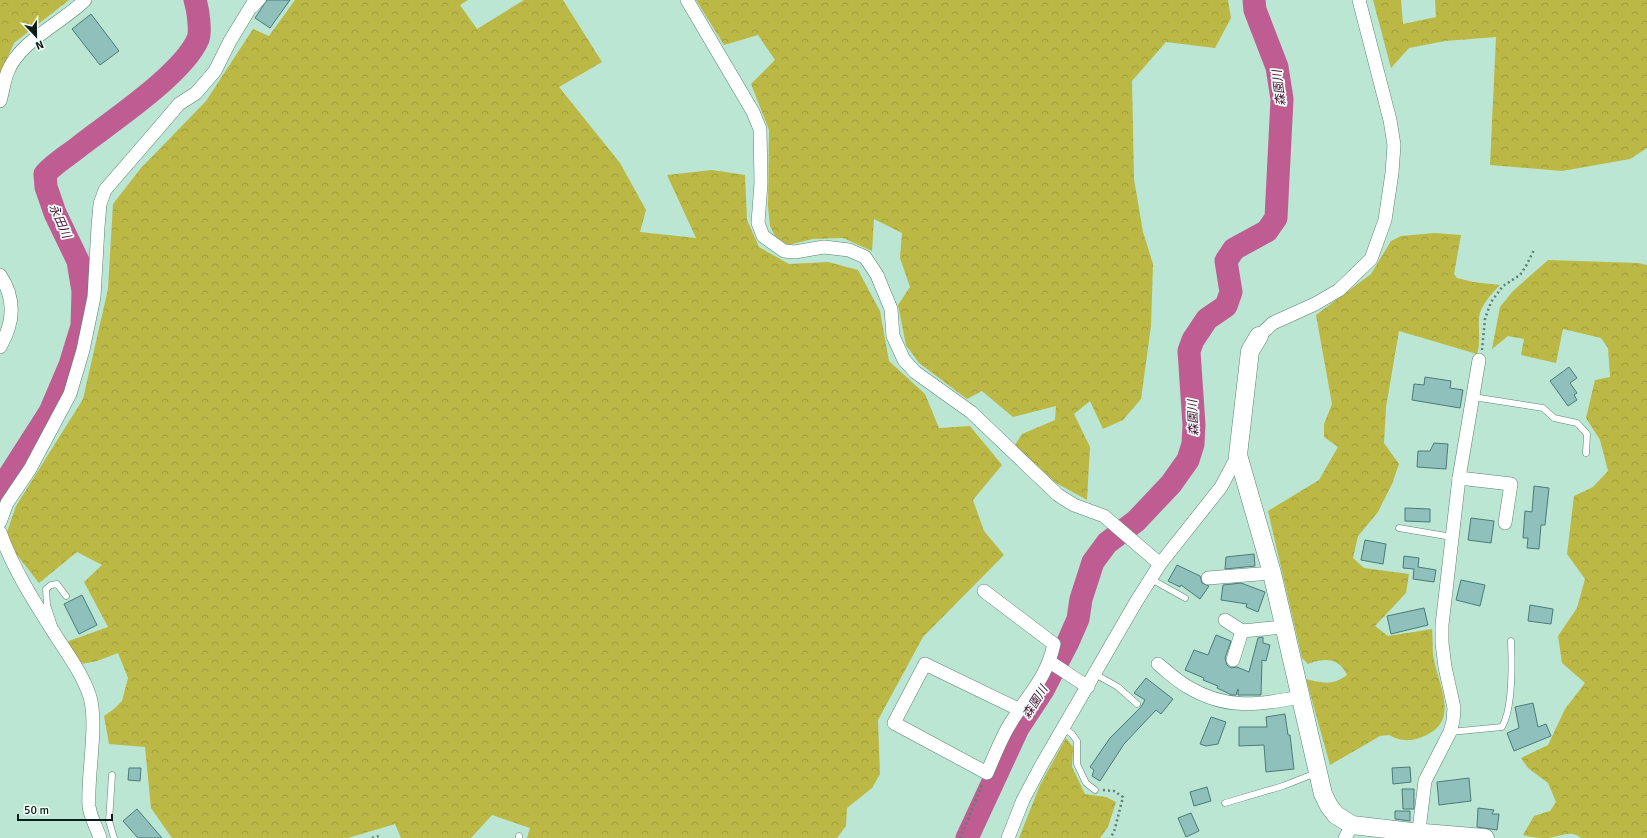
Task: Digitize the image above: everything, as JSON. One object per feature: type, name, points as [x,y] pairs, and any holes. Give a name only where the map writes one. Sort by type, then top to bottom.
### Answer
[{"type":"street","points":[[0,101],[8,70],[22,49],[73,12],[85,0]]},
{"type":"street","points":[[0,522],[7,503],[30,469],[70,394],[83,350],[94,297],[100,204],[105,190],[166,119],[180,104],[196,93],[215,71],[255,0]]},
{"type":"street","points":[[686,0],[753,112],[760,129],[761,183],[758,223],[763,236],[784,251],[796,252],[824,247],[849,250],[865,257],[877,275],[891,309],[893,336],[904,360],[915,372],[971,412],[1058,495],[1074,505],[1104,516],[1160,564]]},
{"type":"street","points":[[1008,838],[1023,800],[1160,564],[1221,487],[1238,455],[1250,351],[1259,336],[1273,323],[1315,304],[1339,290],[1371,259],[1385,220],[1392,173],[1394,145],[1390,120],[1359,0]]},
{"type":"street","points":[[0,275],[10,294],[12,316],[9,332],[0,347]]},
{"type":"street","points":[[1418,835],[1425,780],[1450,732],[1454,708],[1442,643],[1442,626],[1459,478],[1479,360]]},
{"type":"street","points":[[1238,455],[1272,573],[1323,794],[1329,806],[1348,831],[1485,838]]},
{"type":"street","points":[[1459,478],[1511,484],[1505,523]]},
{"type":"street","points":[[0,532],[8,555],[54,633],[81,675],[90,700],[92,718],[89,808],[100,838]]},
{"type":"street","points":[[1208,578],[1272,573]]},
{"type":"street","points":[[984,590],[1054,644],[1050,662],[1040,681],[1020,710],[1006,730],[987,773],[894,723],[925,664],[1020,710]]},
{"type":"street","points":[[1225,620],[1242,631],[1284,627]]},
{"type":"street","points":[[1233,660],[1242,631]]},
{"type":"street","points":[[1050,662],[1088,687]]},
{"type":"street","points":[[1158,664],[1187,687],[1212,699],[1230,703],[1264,704],[1300,697]]},
{"type":"lane","points":[[230,42],[263,0]]},
{"type":"lane","points":[[1473,396],[1543,408],[1554,418],[1577,423],[1587,434],[1586,453]]},
{"type":"lane","points":[[1399,528],[1452,536]]},
{"type":"lane","points":[[1151,579],[1185,598]]},
{"type":"lane","points":[[54,633],[53,619],[47,605],[46,589],[50,585],[57,584],[66,596]]},
{"type":"lane","points":[[1450,732],[1502,727],[1506,720],[1510,706],[1511,641]]},
{"type":"lane","points":[[1096,674],[1118,687],[1137,704]]},
{"type":"lane","points":[[1064,728],[1072,734],[1077,742],[1077,764],[1086,783],[1095,790]]},
{"type":"lane","points":[[1225,803],[1283,786],[1318,773]]},
{"type":"lane","points":[[112,775],[108,821],[114,838]]},
{"type":"path","points":[[1479,360],[1483,347],[1484,319],[1491,302],[1503,286],[1520,275],[1534,250]]},
{"type":"path","points":[[960,838],[987,773]]},
{"type":"path","points":[[1095,790],[1114,791],[1123,797],[1114,832],[1110,838]]},
{"type":"path","points":[[372,838],[379,836]]},
{"type":"green space","points":[[0,0],[69,0],[14,43],[0,74]]},
{"type":"green space","points":[[295,0],[468,0],[460,5],[477,29],[524,0],[563,0],[602,62],[559,87],[620,163],[646,210],[640,232],[696,238],[667,175],[712,170],[745,175],[747,220],[759,247],[789,264],[828,262],[858,270],[880,311],[889,361],[925,394],[939,428],[970,426],[1002,465],[973,500],[984,531],[1004,555],[923,637],[878,720],[880,774],[872,788],[847,808],[846,826],[837,838],[527,838],[530,828],[492,815],[471,838],[401,838],[395,824],[348,838],[172,838],[151,808],[145,747],[109,744],[104,716],[122,701],[128,678],[118,653],[97,661],[81,664],[66,642],[108,627],[84,582],[102,565],[77,552],[39,583],[17,555],[11,550],[7,532],[16,506],[83,399],[108,289],[113,204],[141,168],[206,101],[253,29],[269,36]]},
{"type":"green space","points":[[696,0],[1228,0],[1231,18],[1215,48],[1166,42],[1132,81],[1134,179],[1143,232],[1153,264],[1151,326],[1141,399],[1123,420],[1103,429],[1090,401],[1074,414],[1090,447],[1087,500],[1056,483],[1015,445],[1022,434],[1055,420],[1056,406],[1013,417],[982,391],[967,399],[919,363],[906,345],[898,305],[910,287],[900,258],[902,233],[874,219],[872,251],[843,238],[813,239],[788,245],[775,236],[770,226],[768,207],[769,130],[751,84],[775,60],[758,35],[724,45]]},
{"type":"green space","points":[[1373,0],[1401,0],[1403,24],[1436,17],[1435,0],[1647,0],[1647,148],[1630,159],[1562,171],[1490,165],[1496,37],[1445,41],[1409,48],[1391,68]]},
{"type":"green space","points":[[1435,233],[1461,235],[1454,274],[1457,278],[1473,282],[1500,285],[1487,300],[1480,313],[1479,345],[1477,354],[1399,331],[1386,407],[1384,443],[1399,464],[1392,484],[1378,512],[1358,536],[1353,558],[1364,568],[1409,574],[1406,593],[1375,626],[1388,636],[1432,629],[1433,656],[1443,693],[1444,714],[1441,723],[1434,731],[1422,737],[1413,740],[1405,740],[1397,739],[1389,735],[1380,736],[1330,765],[1306,679],[1327,683],[1337,681],[1347,675],[1340,665],[1330,660],[1308,664],[1302,658],[1268,511],[1319,480],[1338,447],[1324,437],[1324,424],[1332,404],[1316,315],[1371,274],[1391,241],[1401,236]]},
{"type":"green space","points":[[1548,260],[1638,263],[1647,265],[1647,838],[1581,838],[1573,834],[1565,834],[1542,838],[1523,835],[1534,816],[1550,811],[1556,802],[1548,783],[1528,768],[1521,758],[1548,745],[1565,709],[1585,683],[1562,663],[1558,636],[1577,608],[1585,579],[1567,554],[1574,496],[1593,487],[1608,471],[1600,440],[1586,418],[1595,380],[1610,377],[1608,348],[1601,338],[1563,329],[1556,363],[1521,355],[1524,339],[1508,336],[1492,349],[1500,307],[1513,291]]},
{"type":"green space","points":[[1066,738],[1073,747],[1072,767],[1085,794],[1106,797],[1116,802],[1108,827],[1100,838],[1019,838],[1040,785]]},
{"type":"building","points":[[267,0],[290,0],[270,28],[255,18]]},
{"type":"building","points":[[91,14],[119,51],[100,65],[72,29]]},
{"type":"building","points":[[1569,367],[1577,378],[1570,383],[1577,393],[1574,395],[1577,400],[1568,406],[1550,381]]},
{"type":"building","points":[[1425,377],[1451,381],[1450,388],[1463,390],[1460,408],[1412,400],[1414,384],[1424,385]]},
{"type":"building","points":[[1434,443],[1448,444],[1446,469],[1417,467],[1418,451],[1430,451]]},
{"type":"building","points":[[1534,486],[1549,488],[1545,525],[1541,525],[1539,549],[1527,548],[1528,538],[1523,538],[1525,511],[1532,512]]},
{"type":"building","points":[[1405,508],[1430,509],[1430,522],[1405,521]]},
{"type":"building","points":[[1471,518],[1494,521],[1491,543],[1468,540]]},
{"type":"building","points":[[1365,540],[1386,544],[1383,564],[1361,560]]},
{"type":"building","points":[[1254,554],[1255,566],[1225,569],[1226,557]]},
{"type":"building","points":[[1404,556],[1419,558],[1418,567],[1436,570],[1434,582],[1413,579],[1414,569],[1403,568]]},
{"type":"building","points":[[1177,565],[1200,576],[1202,583],[1209,586],[1200,599],[1181,585],[1180,587],[1168,581]]},
{"type":"building","points":[[1461,580],[1485,585],[1480,606],[1456,600]]},
{"type":"building","points":[[1241,583],[1265,592],[1258,612],[1246,607],[1247,604],[1221,600],[1223,585]]},
{"type":"building","points":[[82,595],[97,625],[79,634],[64,604]]},
{"type":"building","points":[[1530,605],[1553,609],[1551,624],[1528,621]]},
{"type":"building","points":[[1424,608],[1428,625],[1391,634],[1387,616]]},
{"type":"building","points":[[1216,635],[1231,641],[1225,658],[1227,665],[1231,668],[1237,667],[1249,672],[1258,638],[1263,637],[1263,643],[1270,645],[1266,661],[1262,660],[1261,695],[1238,695],[1238,689],[1236,695],[1232,695],[1217,688],[1218,686],[1203,680],[1204,678],[1185,670],[1194,650],[1208,655]]},
{"type":"building","points":[[1146,678],[1173,699],[1161,714],[1156,710],[1124,744],[1100,781],[1092,776],[1094,770],[1090,767],[1110,738],[1141,707],[1145,700],[1134,693]]},
{"type":"building","points":[[1533,703],[1538,727],[1546,724],[1551,736],[1514,751],[1507,733],[1519,728],[1515,707]]},
{"type":"building","points":[[1285,714],[1288,735],[1290,735],[1294,769],[1266,772],[1264,745],[1239,746],[1239,727],[1267,727],[1266,717]]},
{"type":"building","points":[[1211,717],[1226,722],[1218,744],[1206,746],[1200,744]]},
{"type":"building","points":[[1410,767],[1411,782],[1393,784],[1392,768]]},
{"type":"building","points":[[129,768],[141,768],[140,781],[128,780]]},
{"type":"building","points":[[1469,778],[1471,801],[1439,805],[1437,782]]},
{"type":"building","points":[[1207,787],[1211,801],[1194,806],[1190,792]]},
{"type":"building","points":[[1402,789],[1414,789],[1414,809],[1403,809]]},
{"type":"building","points":[[1478,808],[1494,810],[1492,814],[1499,814],[1497,830],[1477,827]]},
{"type":"building","points":[[137,809],[162,838],[138,838],[123,821]]},
{"type":"building","points":[[1395,811],[1410,811],[1410,821],[1395,819]]},
{"type":"building","points":[[1191,813],[1199,831],[1186,837],[1178,818]]},
{"type":"waterway","name":"永田川","points":[[0,490],[50,412],[70,365],[82,326],[83,291],[78,261],[55,213],[46,187],[45,174],[58,162],[146,96],[178,67],[190,53],[198,39],[199,20],[195,0]]},
{"type":"waterway","name":"森園川","points":[[967,838],[1018,728],[1043,690],[1068,642],[1078,619],[1081,599],[1093,562],[1107,543],[1136,521],[1171,484],[1188,460],[1193,444],[1194,425],[1189,351],[1193,340],[1207,319],[1226,306],[1231,292],[1226,261],[1234,249],[1267,231],[1276,218],[1282,99],[1277,67],[1255,10],[1254,0]]}]
